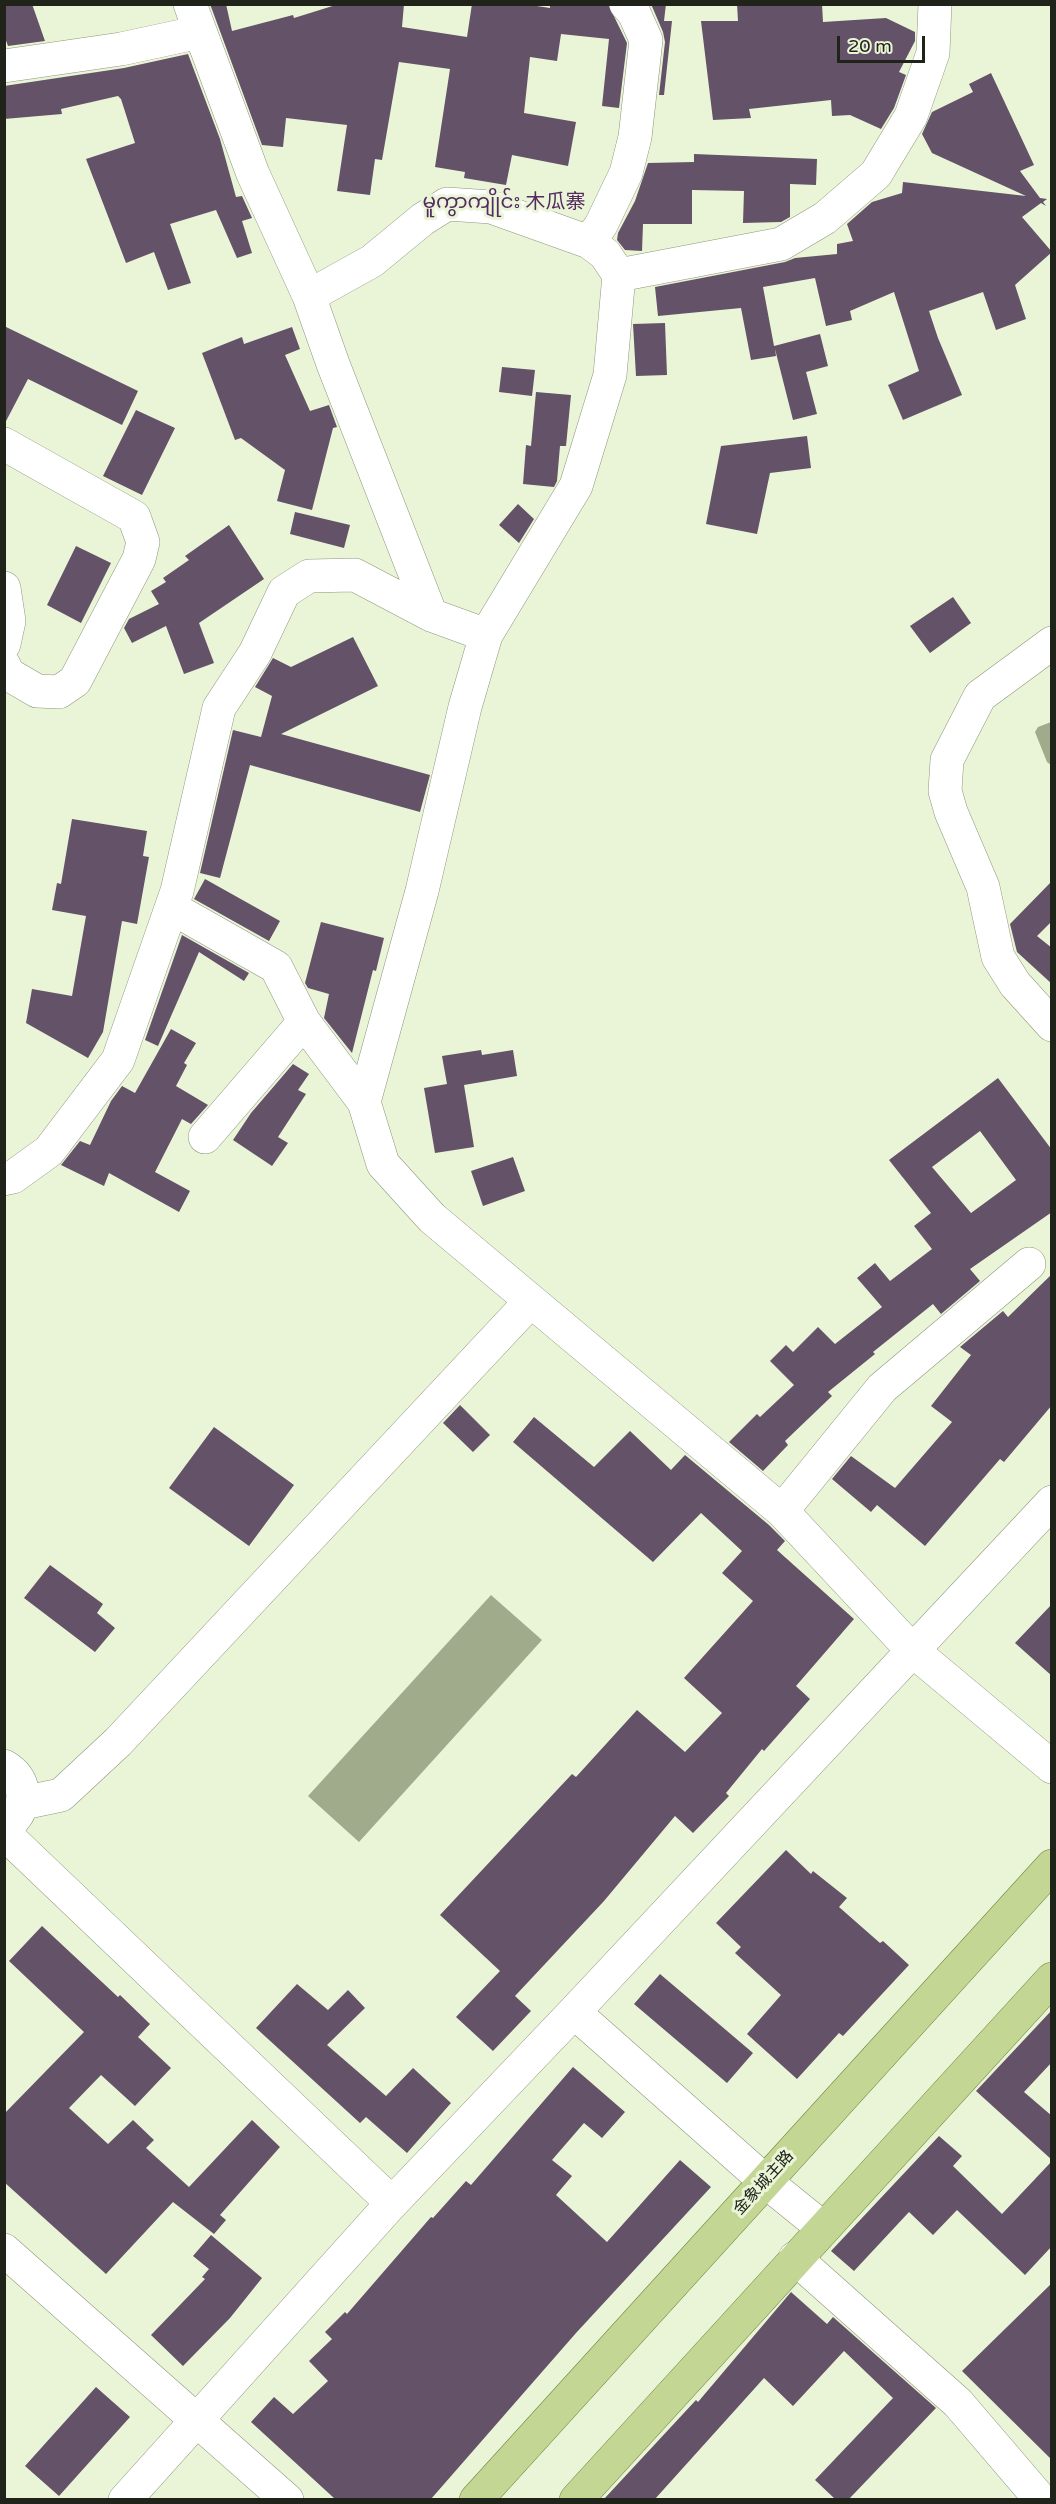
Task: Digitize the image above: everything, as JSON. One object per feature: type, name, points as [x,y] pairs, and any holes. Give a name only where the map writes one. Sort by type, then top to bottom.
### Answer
[{"type":"main road","name":"金象城主路","points":[[476,2499],[1052,1866]]},
{"type":"main road","points":[[576,2499],[1052,1979]]},
{"type":"street","points":[[589,242],[601,225],[626,173],[635,137],[646,40],[634,14],[626,4]]},
{"type":"street","points":[[619,275],[781,244],[825,218],[876,174],[911,116],[933,53],[935,4]]},
{"type":"street","points":[[4,66],[121,49],[195,18],[253,174],[309,296],[431,615]]},
{"type":"street","points":[[309,296],[372,261],[423,219],[447,204],[491,207],[589,242],[605,254],[619,275],[610,375],[576,486],[486,635],[465,707],[422,891],[364,1102]]},
{"type":"street","points":[[4,444],[134,517],[143,542],[139,559],[75,681],[59,692],[37,691],[8,674],[4,665]]},
{"type":"street","points":[[4,1179],[13,1178],[49,1151],[118,1060],[172,908],[219,708],[255,653],[284,592],[309,576],[355,575],[431,615],[486,635]]},
{"type":"street","points":[[4,588],[9,621],[4,644]]},
{"type":"street","points":[[1052,643],[980,696],[947,760],[945,791],[951,812],[982,886],[998,957],[1015,984],[1052,1025]]},
{"type":"street","points":[[172,908],[276,967],[304,1022],[364,1102],[384,1164],[432,1218],[782,1511],[912,1650],[1052,1767]]},
{"type":"street","points":[[205,1137],[304,1022]]},
{"type":"street","points":[[782,1511],[882,1388],[1029,1264]]},
{"type":"street","points":[[14,1814],[61,1795],[118,1742],[530,1302]]},
{"type":"street","points":[[125,2499],[392,2203],[1052,1502]]},
{"type":"street","points":[[4,1766],[12,1770],[23,1791],[14,1814]]},
{"type":"street","points":[[4,1833],[392,2203]]},
{"type":"street","points":[[574,2012],[765,2181],[823,2228]]},
{"type":"street","points":[[4,2250],[287,2499]]},
{"type":"street","points":[[795,2258],[957,2403],[1041,2499]]},
{"type":"shaded area","points":[[1052,722],[1051,765],[1047,762],[1035,732],[1038,727]]},
{"type":"shaded area","points":[[491,1595],[542,1640],[359,1842],[308,1796]]},
{"type":"building","points":[[4,4],[32,4],[45,41],[8,46],[4,35]]},
{"type":"building","points":[[210,4],[226,4],[232,31],[293,15],[294,18],[339,4],[404,4],[402,27],[467,37],[472,4],[524,4],[550,8],[550,4],[608,4],[627,43],[619,108],[602,106],[609,39],[561,34],[557,61],[530,57],[524,113],[576,122],[568,166],[512,155],[506,185],[464,178],[465,172],[435,167],[450,69],[399,62],[382,160],[375,159],[370,195],[337,191],[347,125],[286,118],[283,147],[262,145]]},
{"type":"building","points":[[651,4],[666,4],[664,21],[672,21],[664,95],[659,95],[665,42]]},
{"type":"building","points":[[737,4],[822,4],[823,22],[886,18],[915,32],[915,41],[899,72],[906,75],[894,108],[881,129],[850,115],[832,116],[831,100],[749,109],[751,118],[713,120],[701,21],[738,21]]},
{"type":"building","points":[[188,54],[220,139],[236,197],[242,196],[252,218],[242,221],[252,253],[237,258],[216,210],[170,224],[191,283],[168,290],[154,252],[126,263],[86,159],[135,143],[121,99],[118,96],[61,109],[62,114],[4,119],[4,86],[124,68]]},
{"type":"building","points":[[991,73],[1034,165],[1020,171],[1040,198],[1047,199],[1043,202],[1046,206],[1041,203],[1022,217],[1052,252],[1015,285],[1026,319],[996,330],[983,292],[929,311],[962,395],[903,420],[888,385],[919,371],[894,292],[850,311],[852,320],[826,326],[815,278],[763,287],[774,346],[820,334],[828,366],[806,372],[817,414],[793,420],[775,349],[776,356],[751,360],[741,308],[658,316],[655,287],[785,262],[795,258],[837,254],[837,244],[853,241],[847,224],[872,202],[902,193],[903,182],[1026,196],[932,153],[922,134],[932,112],[973,92],[969,84]]},
{"type":"building","points":[[694,154],[817,159],[816,185],[790,184],[790,217],[781,222],[743,223],[744,191],[692,190],[692,224],[643,224],[642,251],[625,250],[617,240],[618,233],[635,201],[648,163],[694,162]]},
{"type":"building","points":[[665,323],[667,375],[636,376],[633,324]]},
{"type":"building","points":[[4,326],[138,391],[122,425],[28,379],[4,425]]},
{"type":"building","points":[[292,327],[300,349],[285,355],[310,411],[329,405],[337,427],[333,428],[312,510],[277,501],[285,470],[241,438],[235,440],[202,353],[242,337],[244,344]]},
{"type":"building","points":[[502,367],[535,370],[532,396],[499,392]]},
{"type":"building","points":[[536,392],[571,395],[566,446],[560,446],[557,481],[554,487],[523,484],[526,445],[531,446]]},
{"type":"building","points":[[136,410],[175,428],[142,495],[103,476]]},
{"type":"building","points":[[807,436],[811,468],[770,473],[757,534],[706,524],[721,446]]},
{"type":"building","points":[[518,504],[534,519],[519,543],[499,525]]},
{"type":"building","points":[[295,512],[350,525],[344,548],[290,534]]},
{"type":"building","points":[[229,525],[264,579],[199,623],[214,663],[184,674],[166,626],[132,643],[124,628],[129,619],[159,604],[151,591],[166,582],[163,578],[189,560],[185,556]]},
{"type":"building","points":[[76,546],[111,563],[81,623],[47,605]]},
{"type":"building","points":[[953,597],[971,623],[930,653],[910,626]]},
{"type":"building","points":[[353,637],[378,686],[281,734],[430,775],[420,812],[250,765],[220,878],[200,873],[233,730],[261,737],[272,696],[255,687],[273,658],[291,667]]},
{"type":"building","points":[[72,819],[147,831],[143,856],[149,857],[137,924],[122,921],[103,1032],[88,1058],[26,1023],[32,989],[72,996],[86,916],[52,910],[57,883],[61,884]]},
{"type":"building","points":[[205,879],[280,921],[269,941],[194,899]]},
{"type":"building","points":[[1052,881],[1052,921],[1037,936],[1052,948],[1052,984],[1017,952],[1010,924]]},
{"type":"building","points":[[321,922],[384,938],[376,971],[373,970],[352,1053],[324,1018],[329,994],[308,988],[305,983]]},
{"type":"building","points":[[182,935],[249,973],[244,981],[199,952],[158,1046],[145,1040]]},
{"type":"building","points":[[171,1029],[196,1043],[184,1063],[187,1065],[176,1086],[208,1105],[191,1124],[182,1119],[155,1172],[190,1191],[179,1212],[109,1173],[104,1186],[61,1165],[80,1141],[90,1145],[111,1101],[122,1086],[135,1093]]},
{"type":"building","points":[[481,1050],[482,1055],[513,1050],[517,1076],[464,1085],[474,1147],[435,1153],[424,1088],[447,1084],[442,1056]]},
{"type":"building","points":[[293,1064],[309,1074],[298,1090],[306,1094],[278,1137],[288,1143],[272,1166],[233,1140],[251,1113]]},
{"type":"building","points":[[998,1078],[1052,1150],[1052,1212],[970,1269],[980,1281],[941,1314],[933,1304],[828,1392],[832,1396],[785,1441],[788,1445],[763,1471],[729,1442],[757,1414],[760,1417],[794,1385],[770,1361],[786,1345],[793,1352],[818,1327],[835,1344],[882,1307],[857,1278],[875,1263],[890,1281],[932,1249],[914,1226],[931,1213],[889,1160]],"holes":[[[980,1131],[1016,1180],[971,1213],[932,1167]]]},
{"type":"building","points":[[513,1157],[525,1191],[483,1206],[471,1171]]},
{"type":"building","points":[[1052,1274],[1052,1405],[1004,1462],[1000,1459],[925,1546],[877,1505],[871,1512],[832,1479],[851,1456],[895,1488],[952,1422],[931,1406],[971,1355],[960,1347],[1003,1311],[1008,1317]]},
{"type":"building","points":[[460,1405],[490,1435],[473,1452],[443,1423]]},
{"type":"building","points":[[534,1417],[594,1467],[630,1431],[671,1470],[685,1455],[769,1525],[785,1541],[777,1550],[854,1619],[796,1686],[810,1699],[764,1751],[762,1749],[726,1793],[729,1796],[693,1833],[675,1816],[604,1901],[515,1996],[531,2011],[493,2051],[456,2017],[500,1971],[440,1915],[572,1774],[576,1777],[637,1710],[685,1752],[722,1713],[684,1678],[753,1601],[722,1573],[742,1551],[701,1513],[653,1562],[513,1442]]},
{"type":"building","points":[[214,1427],[294,1485],[249,1546],[169,1488]]},
{"type":"building","points":[[50,1565],[103,1604],[97,1613],[115,1628],[95,1652],[24,1598]]},
{"type":"building","points":[[1052,1604],[1052,1676],[1015,1643]]},
{"type":"building","points":[[786,1850],[811,1874],[813,1871],[847,1898],[839,1907],[880,1943],[883,1941],[909,1965],[843,2036],[839,2033],[797,2079],[747,2034],[781,1995],[735,1953],[741,1947],[716,1923]]},
{"type":"building","points":[[42,1926],[150,2024],[138,2037],[171,2068],[135,2106],[101,2075],[69,2108],[108,2144],[133,2120],[154,2140],[146,2148],[189,2187],[252,2120],[280,2147],[220,2215],[226,2220],[214,2234],[173,2202],[106,2274],[4,2182],[4,2114],[84,2032],[9,1961]]},
{"type":"building","points":[[660,1974],[753,2053],[727,2083],[634,2004]]},
{"type":"building","points":[[297,1984],[328,2010],[348,1990],[365,2008],[327,2045],[386,2096],[413,2068],[451,2103],[407,2153],[366,2117],[360,2123],[256,2028]]},
{"type":"building","points":[[1052,2010],[1052,2062],[1024,2092],[1052,2116],[1052,2160],[976,2091]]},
{"type":"building","points":[[573,2067],[625,2112],[602,2138],[584,2123],[552,2160],[572,2176],[556,2195],[607,2242],[680,2160],[711,2187],[576,2333],[431,2499],[335,2499],[251,2422],[274,2397],[293,2414],[328,2381],[309,2361],[332,2339],[325,2332],[345,2312],[347,2314],[431,2217],[433,2218],[466,2181],[471,2185]]},
{"type":"building","points":[[939,2136],[962,2156],[953,2166],[1002,2214],[1052,2161],[1052,2246],[1025,2275],[957,2210],[933,2235],[909,2212],[854,2271],[831,2251]]},
{"type":"building","points":[[211,2235],[262,2278],[230,2318],[183,2366],[151,2335],[205,2279],[202,2277],[209,2269],[193,2256]]},
{"type":"building","points":[[1052,2283],[1052,2460],[962,2371]]},
{"type":"building","points":[[791,2292],[827,2324],[833,2317],[936,2408],[849,2499],[835,2499],[815,2480],[893,2398],[844,2351],[793,2406],[764,2378],[655,2499],[604,2499],[696,2400],[698,2402]]},
{"type":"building","points":[[96,2387],[130,2417],[59,2496],[25,2466]]},
{"type":"district","name":"မူကွာကျိုင်း 木瓜寨","points":[[504,203]]}]
